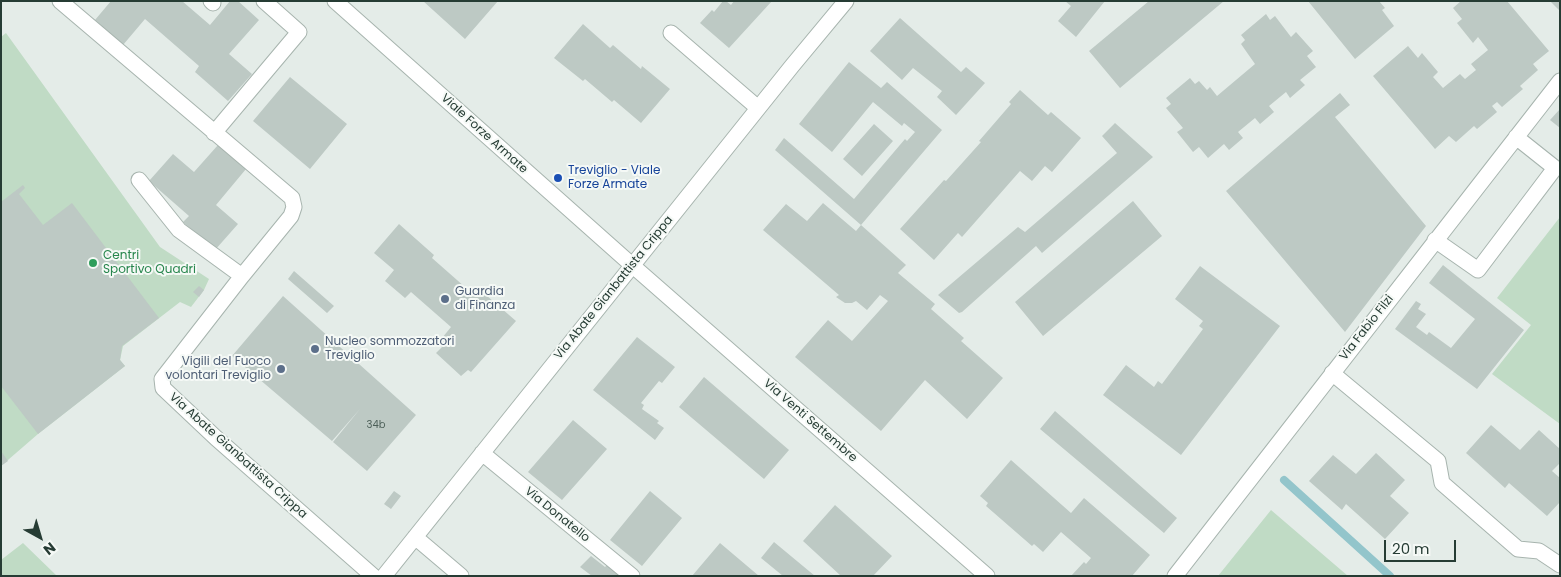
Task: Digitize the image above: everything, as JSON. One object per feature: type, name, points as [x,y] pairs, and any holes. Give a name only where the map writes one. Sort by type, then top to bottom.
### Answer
[{"type":"street","name":"Via Abate Gianbattista Crippa","points":[[60,1],[292,198],[294,207],[291,216],[162,379],[163,388],[216,438],[373,576]]},
{"type":"street","points":[[214,133],[299,32],[264,1]]},
{"type":"street","name":"Viale Forze Armate","points":[[335,1],[633,266]]},
{"type":"street","name":"Via Abate Gianbattista Crippa","points":[[384,576],[758,108],[846,1]]},
{"type":"street","points":[[671,32],[758,108]]},
{"type":"street","name":"Via Fabio Filzi","points":[[1175,576],[1560,81]]},
{"type":"street","points":[[1435,240],[1478,270],[1556,168],[1516,137]]},
{"type":"street","points":[[139,180],[179,230],[242,276]]},
{"type":"street","name":"Via Venti Settembre","points":[[633,266],[987,576]]},
{"type":"street","points":[[1332,373],[1438,461],[1442,483],[1518,549],[1539,551],[1560,565]]},
{"type":"street","name":"Via Donatello","points":[[482,454],[632,576]]},
{"type":"street","points":[[415,537],[461,576]]},
{"type":"green space","name":"Centri Sportivo Quadri","points":[[6,33],[160,247],[209,279],[204,290],[191,307],[180,302],[123,346],[120,360],[125,366],[38,434],[1,466],[1,37]]},
{"type":"green space","points":[[1560,217],[1560,424],[1492,374],[1531,325],[1497,298]]},
{"type":"green space","points":[[1271,510],[1348,576],[1218,576]]},
{"type":"green space","points":[[23,543],[57,576],[1,576],[1,560]]},
{"type":"building","points":[[111,1],[182,1],[210,25],[230,1],[238,1],[259,20],[229,54],[252,74],[228,101],[195,72],[199,66],[145,19],[123,45],[95,20]]},
{"type":"building","points":[[423,1],[498,1],[465,39]]},
{"type":"building","points":[[723,1],[731,5],[734,1],[772,1],[729,48],[700,23],[712,10],[714,12]]},
{"type":"building","points":[[1065,1],[1105,1],[1076,37],[1058,21],[1071,6]]},
{"type":"building","points":[[1149,1],[1224,1],[1120,88],[1089,51]]},
{"type":"building","points":[[1308,1],[1379,1],[1385,8],[1382,10],[1394,26],[1355,59]]},
{"type":"building","points":[[1461,1],[1507,1],[1549,51],[1533,64],[1538,70],[1520,86],[1523,89],[1502,107],[1497,102],[1492,106],[1497,112],[1477,129],[1474,126],[1456,142],[1449,136],[1435,149],[1373,76],[1408,46],[1418,58],[1422,53],[1438,72],[1433,77],[1443,88],[1460,74],[1465,79],[1476,70],[1471,64],[1488,50],[1478,37],[1473,43],[1457,23],[1462,19],[1453,8]]},
{"type":"building","points":[[1550,1],[1560,1],[1560,11]]},
{"type":"building","points":[[1266,14],[1270,20],[1275,16],[1291,37],[1296,32],[1313,51],[1307,56],[1316,67],[1300,80],[1305,85],[1290,98],[1286,92],[1269,106],[1274,112],[1260,124],[1255,118],[1238,132],[1243,138],[1229,150],[1224,144],[1208,158],[1199,147],[1193,152],[1177,132],[1183,128],[1166,108],[1171,104],[1166,98],[1190,78],[1195,84],[1199,81],[1207,90],[1210,87],[1217,96],[1255,64],[1241,44],[1245,40],[1241,35]]},
{"type":"building","points":[[900,18],[961,72],[966,67],[985,83],[956,115],[937,97],[942,91],[913,68],[902,80],[870,51]]},
{"type":"building","points":[[583,24],[610,48],[613,45],[641,69],[642,66],[670,89],[641,123],[614,100],[612,102],[585,79],[583,81],[554,58]]},
{"type":"building","points":[[849,62],[881,88],[887,82],[942,130],[861,225],[775,150],[784,138],[854,199],[905,139],[907,141],[915,132],[904,123],[902,126],[873,102],[832,152],[799,124]]},
{"type":"building","points":[[290,77],[347,124],[310,169],[253,121]]},
{"type":"building","points":[[1020,90],[1048,115],[1051,112],[1081,138],[1052,172],[1045,166],[1032,181],[1020,171],[962,237],[958,233],[934,260],[900,229],[981,142],[979,141],[1011,104],[1009,102]]},
{"type":"building","points":[[1340,93],[1350,105],[1335,117],[1426,226],[1345,332],[1226,191]]},
{"type":"building","points":[[1560,109],[1560,128],[1550,120]]},
{"type":"building","points":[[1115,123],[1153,157],[1042,253],[1036,246],[962,312],[959,313],[938,295],[1018,227],[1025,232],[1117,153],[1102,136]]},
{"type":"building","points":[[874,124],[893,141],[862,176],[843,159]]},
{"type":"building","points":[[218,145],[246,169],[216,205],[238,224],[215,250],[183,222],[189,216],[149,181],[173,154],[194,172]]},
{"type":"building","points":[[23,185],[25,188],[19,194],[43,225],[72,203],[159,318],[122,346],[120,360],[125,366],[38,434],[1,386],[1,202]]},
{"type":"building","points":[[1133,201],[1162,236],[1043,336],[1015,302]]},
{"type":"building","points":[[823,203],[856,231],[861,225],[906,265],[898,273],[935,304],[931,309],[964,338],[961,341],[1003,378],[967,419],[925,380],[881,431],[795,357],[828,320],[852,341],[888,301],[880,295],[867,310],[856,301],[845,303],[836,297],[839,295],[763,230],[786,204],[807,221]]},
{"type":"building","points":[[399,224],[434,255],[432,258],[474,295],[479,289],[516,321],[471,372],[468,370],[461,376],[436,353],[442,347],[438,343],[451,327],[411,292],[405,298],[385,281],[394,270],[374,253]]},
{"type":"building","points":[[1443,265],[1524,330],[1477,389],[1395,329],[1416,301],[1421,304],[1418,309],[1426,314],[1416,327],[1427,335],[1429,332],[1451,348],[1475,319],[1429,283]]},
{"type":"building","points":[[1200,266],[1280,326],[1181,455],[1103,395],[1126,365],[1154,387],[1158,381],[1162,384],[1203,329],[1199,326],[1203,321],[1175,299]]},
{"type":"building","points":[[294,271],[334,306],[327,313],[288,279]]},
{"type":"building","points":[[199,286],[204,290],[199,297],[193,292]]},
{"type":"building","points":[[283,296],[416,415],[367,471],[333,442],[360,409],[332,441],[232,356]]},
{"type":"building","points":[[637,337],[675,367],[662,383],[659,381],[641,403],[644,405],[642,409],[659,421],[657,423],[664,428],[655,440],[593,390]]},
{"type":"building","points":[[704,377],[789,450],[764,479],[679,407]]},
{"type":"building","points":[[1055,411],[1177,518],[1164,533],[1040,429]]},
{"type":"building","points":[[573,420],[607,449],[562,500],[528,472]]},
{"type":"building","points":[[1491,425],[1520,450],[1539,430],[1560,449],[1560,463],[1552,471],[1560,478],[1560,502],[1547,516],[1509,483],[1505,488],[1466,453]]},
{"type":"building","points":[[1,451],[8,461],[1,466]]},
{"type":"building","points":[[1376,453],[1405,480],[1390,496],[1409,513],[1385,539],[1346,504],[1342,510],[1309,481],[1333,455],[1356,474]]},
{"type":"building","points":[[1011,460],[1071,513],[1084,498],[1150,555],[1132,576],[1071,576],[1084,562],[1086,564],[1091,558],[1061,532],[1043,552],[1034,544],[1032,546],[986,506],[988,503],[980,496]]},
{"type":"building","points":[[394,491],[401,496],[391,509],[384,504]]},
{"type":"building","points":[[650,491],[682,518],[642,566],[610,540]]},
{"type":"building","points":[[835,505],[892,556],[873,576],[841,576],[803,541]]},
{"type":"building","points":[[774,542],[815,576],[783,576],[761,558]]},
{"type":"building","points":[[720,543],[759,576],[692,576]]},
{"type":"building","points":[[591,556],[605,567],[608,564],[622,576],[592,576],[580,567]]},
{"type":"waterway","points":[[1284,480],[1390,576]]},
{"type":"place","name":"Treviglio - Viale Forze Armate","points":[[558,178]]},
{"type":"place","name":"Centri Sportivo Quadri","points":[[93,263]]},
{"type":"place","name":"Guardia di Finanza","points":[[445,299]]},
{"type":"place","name":"Nucleo sommozzatori Treviglio","points":[[315,349]]},
{"type":"place","name":"Vigili del Fuoco volontari Treviglio","points":[[281,369]]}]
